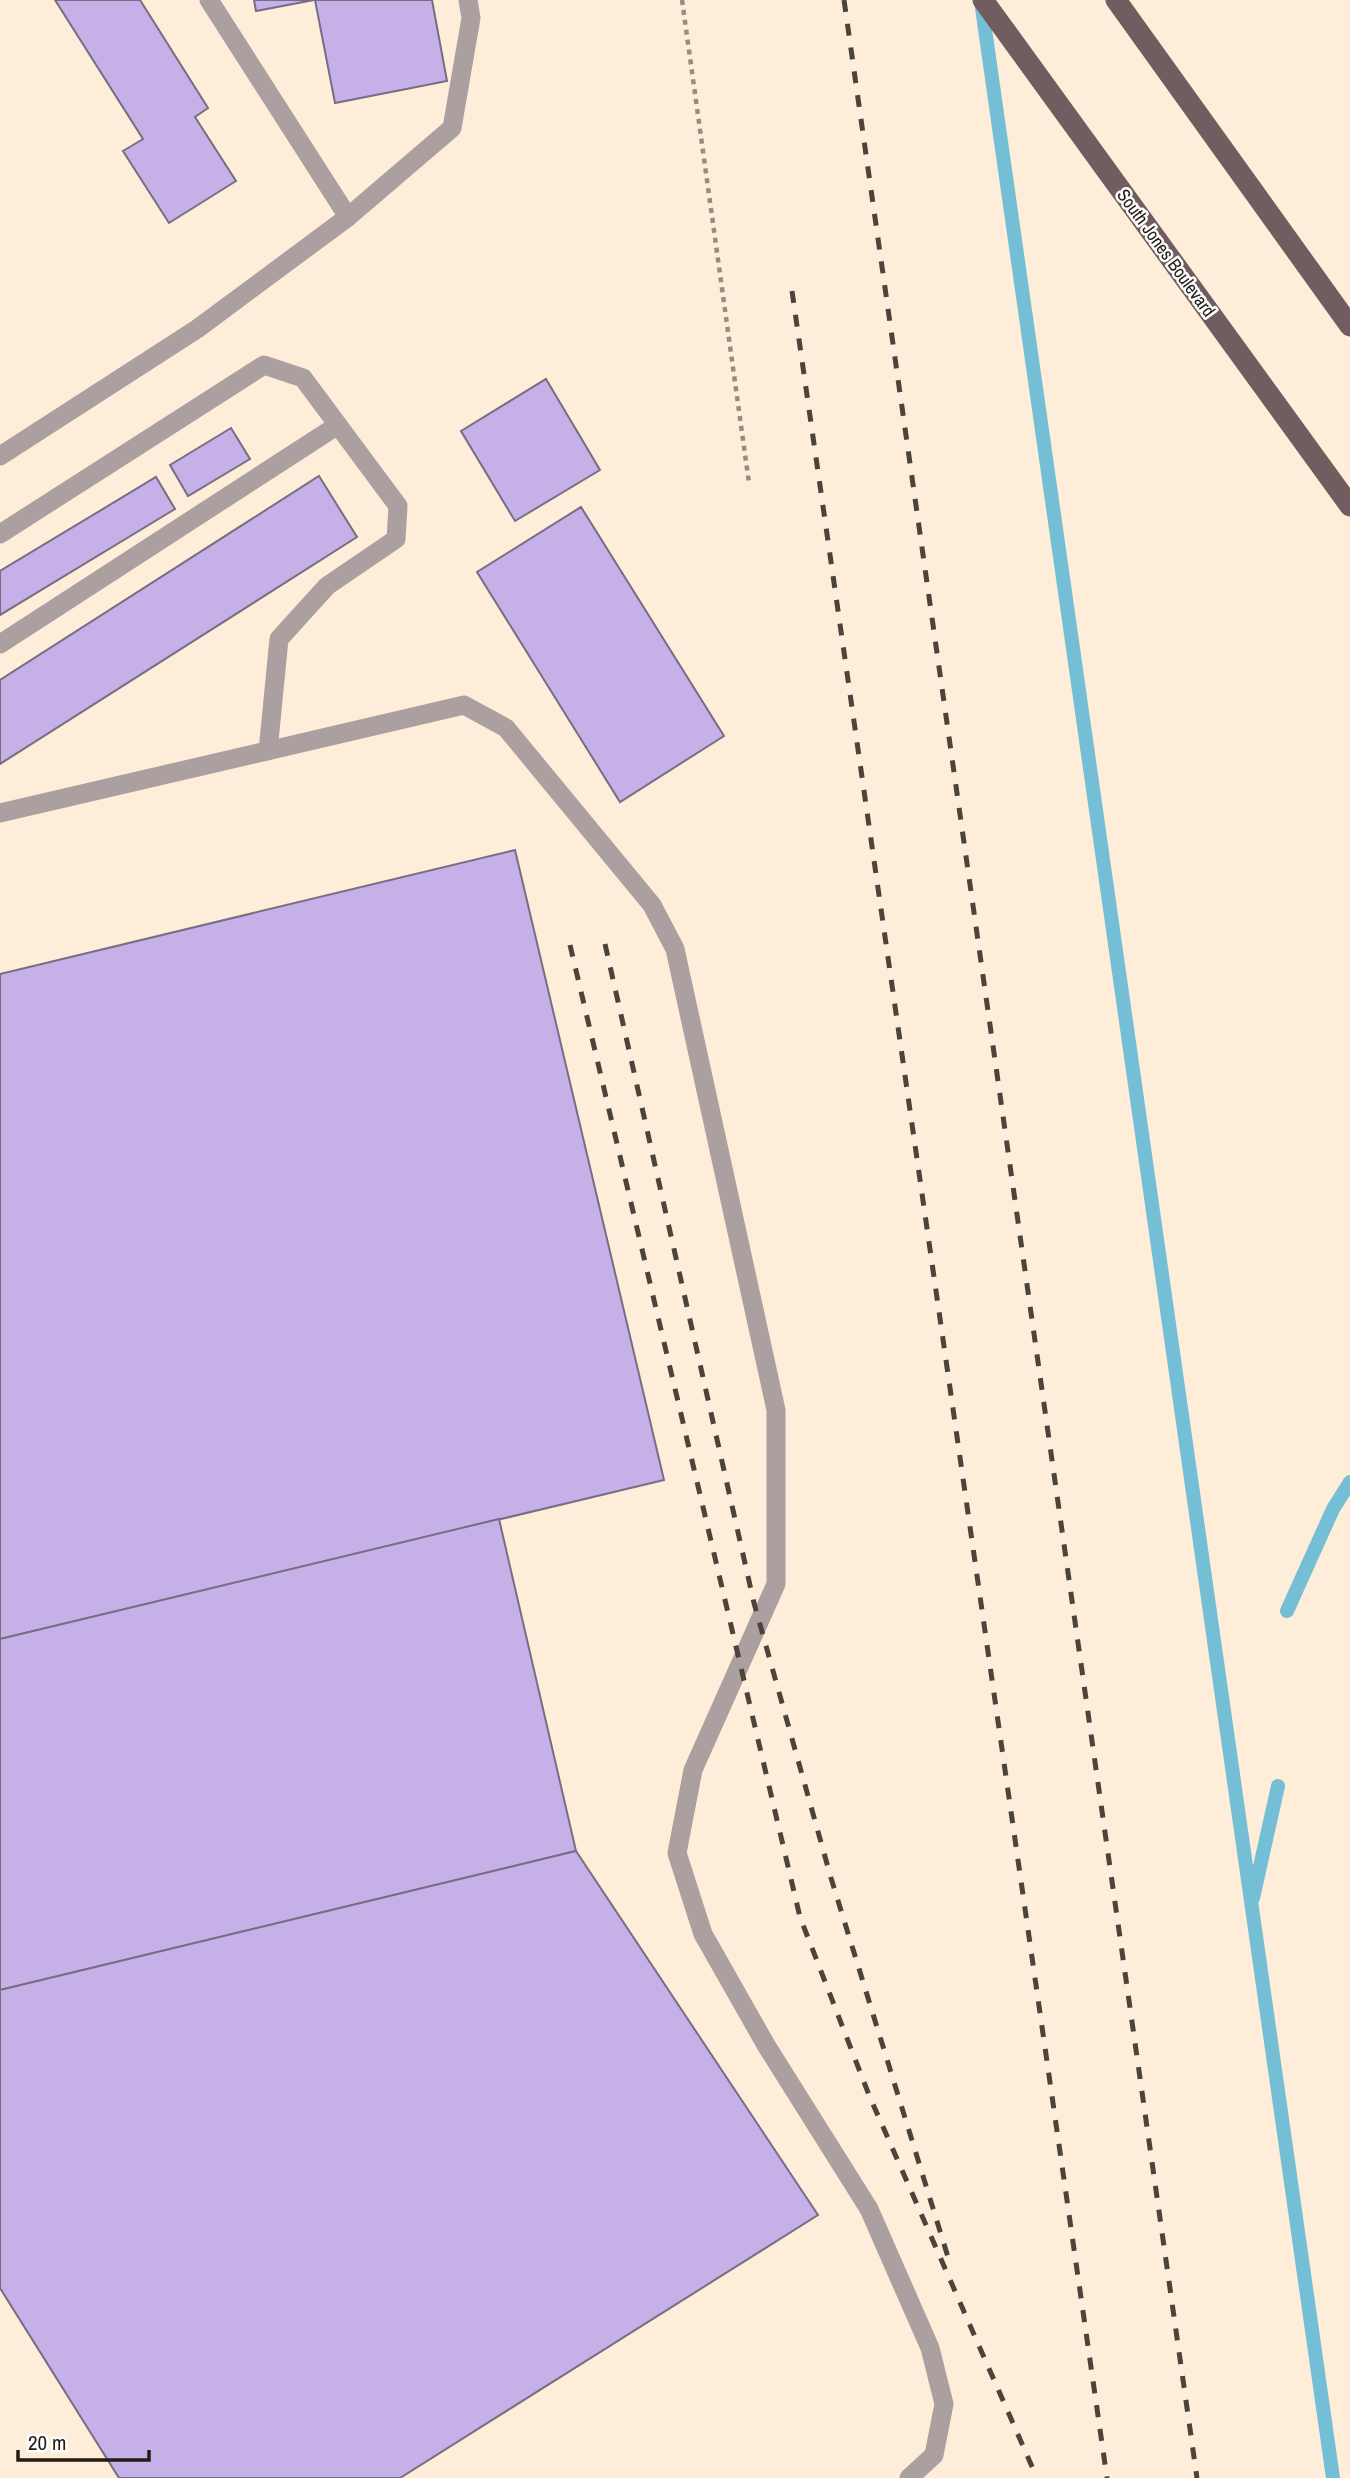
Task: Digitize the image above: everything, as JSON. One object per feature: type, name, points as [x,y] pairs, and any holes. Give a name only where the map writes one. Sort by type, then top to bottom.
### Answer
[{"type":"main road","name":"South Jones Boulevard","points":[[982,0],[1350,506]]},
{"type":"main road","points":[[1116,0],[1350,326]]},
{"type":"lane","points":[[209,0],[348,217]]},
{"type":"lane","points":[[0,456],[197,329],[348,217],[452,128],[471,18],[468,0]]},
{"type":"lane","points":[[0,534],[264,365],[303,378],[398,506],[396,539],[327,586],[279,639],[268,751]]},
{"type":"lane","points":[[0,644],[338,425]]},
{"type":"lane","points":[[0,813],[464,705],[506,728],[652,905],[675,950],[776,1410],[776,1584],[693,1770],[677,1853],[703,1934],[766,2045],[869,2209],[930,2348],[944,2404],[934,2455],[909,2478]]},
{"type":"path","points":[[682,0],[749,483]]},
{"type":"building","points":[[55,0],[140,0],[208,108],[195,117],[236,181],[169,223],[123,151],[143,139]]},
{"type":"building","points":[[254,0],[314,0],[256,11]]},
{"type":"building","points":[[315,0],[432,0],[447,81],[335,103]]},
{"type":"building","points":[[546,379],[600,470],[515,521],[461,431]]},
{"type":"building","points":[[231,428],[250,459],[188,496],[170,465]]},
{"type":"building","points":[[319,476],[357,537],[0,764],[0,680]]},
{"type":"building","points":[[156,477],[175,509],[0,615],[0,571]]},
{"type":"building","points":[[581,507],[724,736],[620,802],[477,572]]},
{"type":"building","points":[[515,850],[664,1480],[0,1639],[0,974]]},
{"type":"building","points":[[499,1519],[576,1851],[0,1990],[0,1639]]},
{"type":"building","points":[[576,1851],[818,2215],[400,2478],[119,2478],[0,2288],[0,1990]]},
{"type":"waterway","points":[[981,1],[1333,2478]]},
{"type":"waterway","points":[[1287,1611],[1333,1509],[1350,1482]]},
{"type":"waterway","points":[[1253,1898],[1278,1786]]},
{"type":"railway","points":[[844,0],[1197,2478]]},
{"type":"railway","points":[[792,291],[1107,2478]]},
{"type":"railway","points":[[605,944],[754,1603],[831,1878],[948,2257]]},
{"type":"railway","points":[[570,945],[800,1917],[869,2095],[1037,2478]]}]
